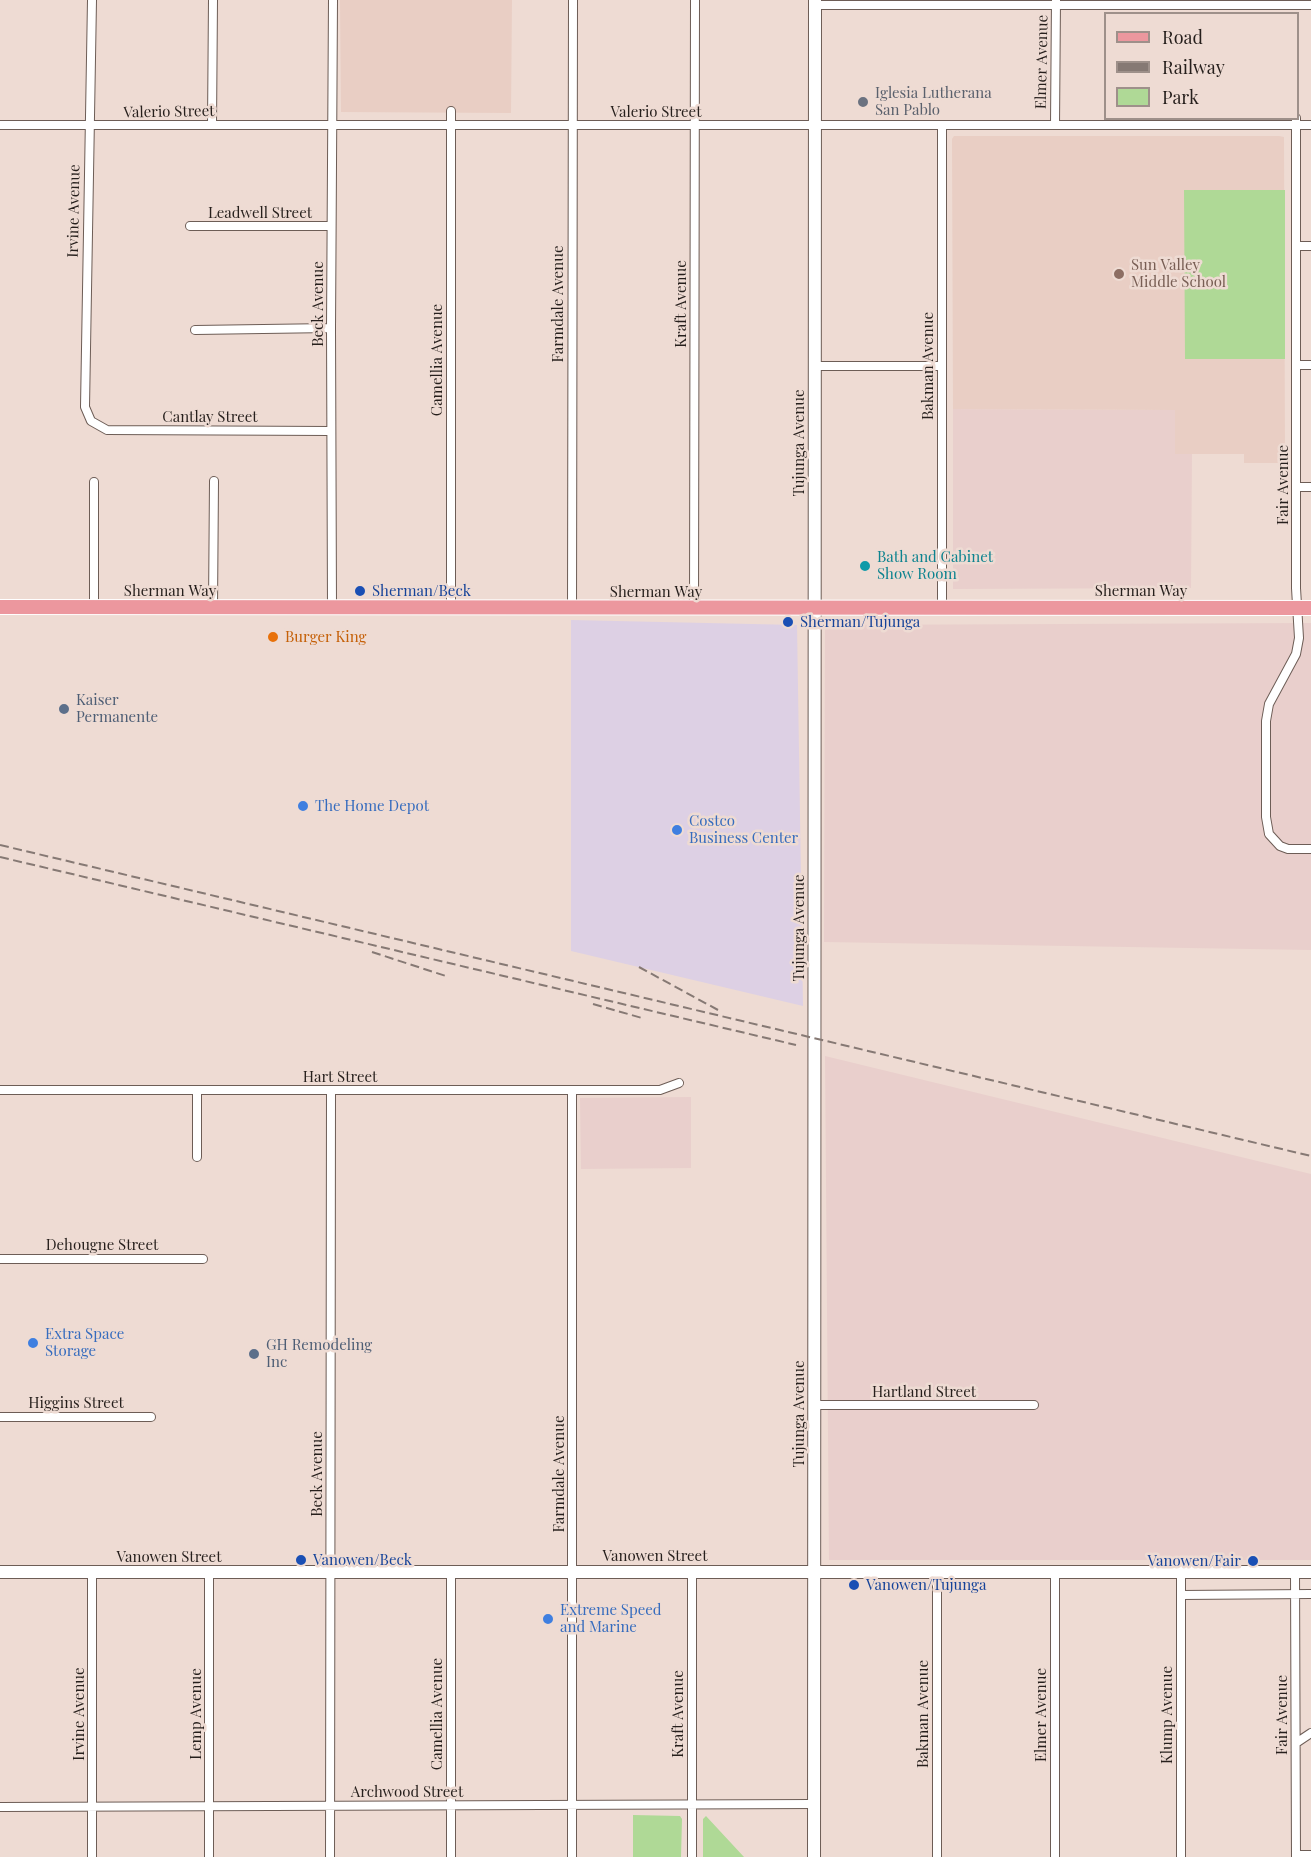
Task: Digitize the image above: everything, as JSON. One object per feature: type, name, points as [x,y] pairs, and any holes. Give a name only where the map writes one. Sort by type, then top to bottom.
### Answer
[{"type":"main road","name":"Sherman Way","points":[[0,607],[1304,608]]},
{"type":"street","name":"Irvine Avenue","points":[[91,421],[85,407],[92,0]]},
{"type":"street","points":[[212,124],[213,0]]},
{"type":"street","name":"Beck Avenue","points":[[333,0],[331,226],[333,608]]},
{"type":"street","name":"Farmdale Avenue","points":[[572,608],[573,0]]},
{"type":"street","name":"Kraft Avenue","points":[[694,608],[695,0]]},
{"type":"street","points":[[814,2],[1311,5]]},
{"type":"street","name":"Tujunga Avenue","points":[[814,2],[814,1857]]},
{"type":"street","name":"Elmer Avenue","points":[[1055,125],[1056,2]]},
{"type":"street","name":"Camellia Avenue","points":[[451,111],[451,608]]},
{"type":"street","name":"Valerio Street","points":[[0,125],[1055,125],[1296,122],[1311,125]]},
{"type":"street","name":"Fair Avenue","points":[[1296,122],[1296,487],[1304,608],[1296,654],[1271,698],[1267,714],[1267,826],[1274,842],[1288,849],[1311,849]]},
{"type":"street","name":"Bakman Avenue","points":[[942,125],[942,608]]},
{"type":"street","name":"Leadwell Street","points":[[190,226],[331,226]]},
{"type":"street","points":[[1296,246],[1311,246]]},
{"type":"street","points":[[195,330],[331,328]]},
{"type":"street","points":[[1296,365],[1311,365]]},
{"type":"street","points":[[813,366],[942,366]]},
{"type":"street","name":"Cantlay Street","points":[[91,421],[106,430],[331,430]]},
{"type":"street","points":[[213,607],[214,481]]},
{"type":"street","points":[[94,482],[94,607]]},
{"type":"street","points":[[1296,487],[1311,487]]},
{"type":"street","name":"Hart Street","points":[[0,1090],[660,1090],[679,1083]]},
{"type":"street","name":"Farmdale Avenue","points":[[572,1090],[572,1857]]},
{"type":"street","points":[[197,1091],[197,1157]]},
{"type":"street","name":"Beck Avenue","points":[[330,1857],[331,1091]]},
{"type":"street","name":"Dehougne Street","points":[[0,1259],[203,1258]]},
{"type":"street","name":"Hartland Street","points":[[814,1405],[1034,1406]]},
{"type":"street","name":"Higgins Street","points":[[0,1417],[151,1417]]},
{"type":"street","name":"Camellia Avenue","points":[[451,1571],[451,1857]]},
{"type":"street","name":"Kraft Avenue","points":[[692,1571],[692,1857]]},
{"type":"street","name":"Vanowen Street","points":[[0,1572],[1311,1572]]},
{"type":"street","name":"Irvine Avenue","points":[[92,1572],[92,1857]]},
{"type":"street","name":"Lemp Avenue","points":[[209,1572],[209,1857]]},
{"type":"street","name":"Bakman Avenue","points":[[937,1572],[937,1857]]},
{"type":"street","name":"Elmer Avenue","points":[[1054,1572],[1055,1857]]},
{"type":"street","name":"Fair Avenue","points":[[1295,1572],[1296,1856]]},
{"type":"street","name":"Klump Avenue","points":[[1181,1573],[1181,1857]]},
{"type":"street","points":[[1181,1594],[1311,1594]]},
{"type":"street","points":[[1296,1743],[1311,1733]]},
{"type":"street","name":"Archwood Street","points":[[0,1807],[814,1804]]},
{"type":"street","points":[[1296,1856],[1311,1855]]},
{"type":"shaded area","points":[[340,0],[512,0],[511,113],[341,112]]},
{"type":"shaded area","name":"Sun Valley Middle School","points":[[954,136],[1284,137],[1285,463],[1244,463],[1244,454],[1175,454],[1175,410],[953,409],[952,139]]},
{"type":"shaded area","points":[[953,409],[1175,410],[1175,453],[1192,454],[1191,588],[953,589]]},
{"type":"shaded area","points":[[571,620],[797,625],[803,1006],[571,951]]},
{"type":"shaded area","points":[[1311,623],[1311,950],[824,942],[825,625]]},
{"type":"shaded area","points":[[825,1056],[1311,1174],[1311,1560],[829,1560]]},
{"type":"shaded area","points":[[691,1097],[691,1168],[581,1169],[580,1098]]},
{"type":"green space","points":[[1184,190],[1285,190],[1285,359],[1185,359]]},
{"type":"green space","points":[[633,1815],[680,1816],[682,1819],[681,1857],[633,1857]]},
{"type":"green space","points":[[706,1816],[744,1857],[703,1857],[703,1819]]},
{"type":"railway","points":[[0,845],[1311,1156]]},
{"type":"railway","points":[[0,857],[796,1045]]},
{"type":"railway","points":[[372,952],[449,977]]},
{"type":"railway","points":[[639,967],[718,1010]]},
{"type":"railway","points":[[593,1004],[642,1018]]},
{"type":"place","name":"Iglesia Lutherana San Pablo","points":[[863,102]]},
{"type":"place","name":"Sun Valley Middle School","points":[[1119,274]]},
{"type":"place","name":"Bath and Cabinet Show Room","points":[[865,566]]},
{"type":"place","name":"Sherman/Beck","points":[[360,591]]},
{"type":"place","name":"Sherman/Tujunga","points":[[788,622]]},
{"type":"place","name":"Burger King","points":[[273,637]]},
{"type":"place","name":"Kaiser Permanente","points":[[64,709]]},
{"type":"place","name":"The Home Depot","points":[[303,806]]},
{"type":"place","name":"Costco Business Center","points":[[677,830]]},
{"type":"place","name":"Extra Space Storage","points":[[33,1343]]},
{"type":"place","name":"GH Remodeling Inc","points":[[254,1354]]},
{"type":"place","name":"Vanowen/Beck","points":[[301,1560]]},
{"type":"place","name":"Vanowen/Fair","points":[[1253,1561]]},
{"type":"place","name":"Vanowen/Tujunga","points":[[854,1585]]},
{"type":"place","name":"Extreme Speed and Marine","points":[[548,1619]]}]
